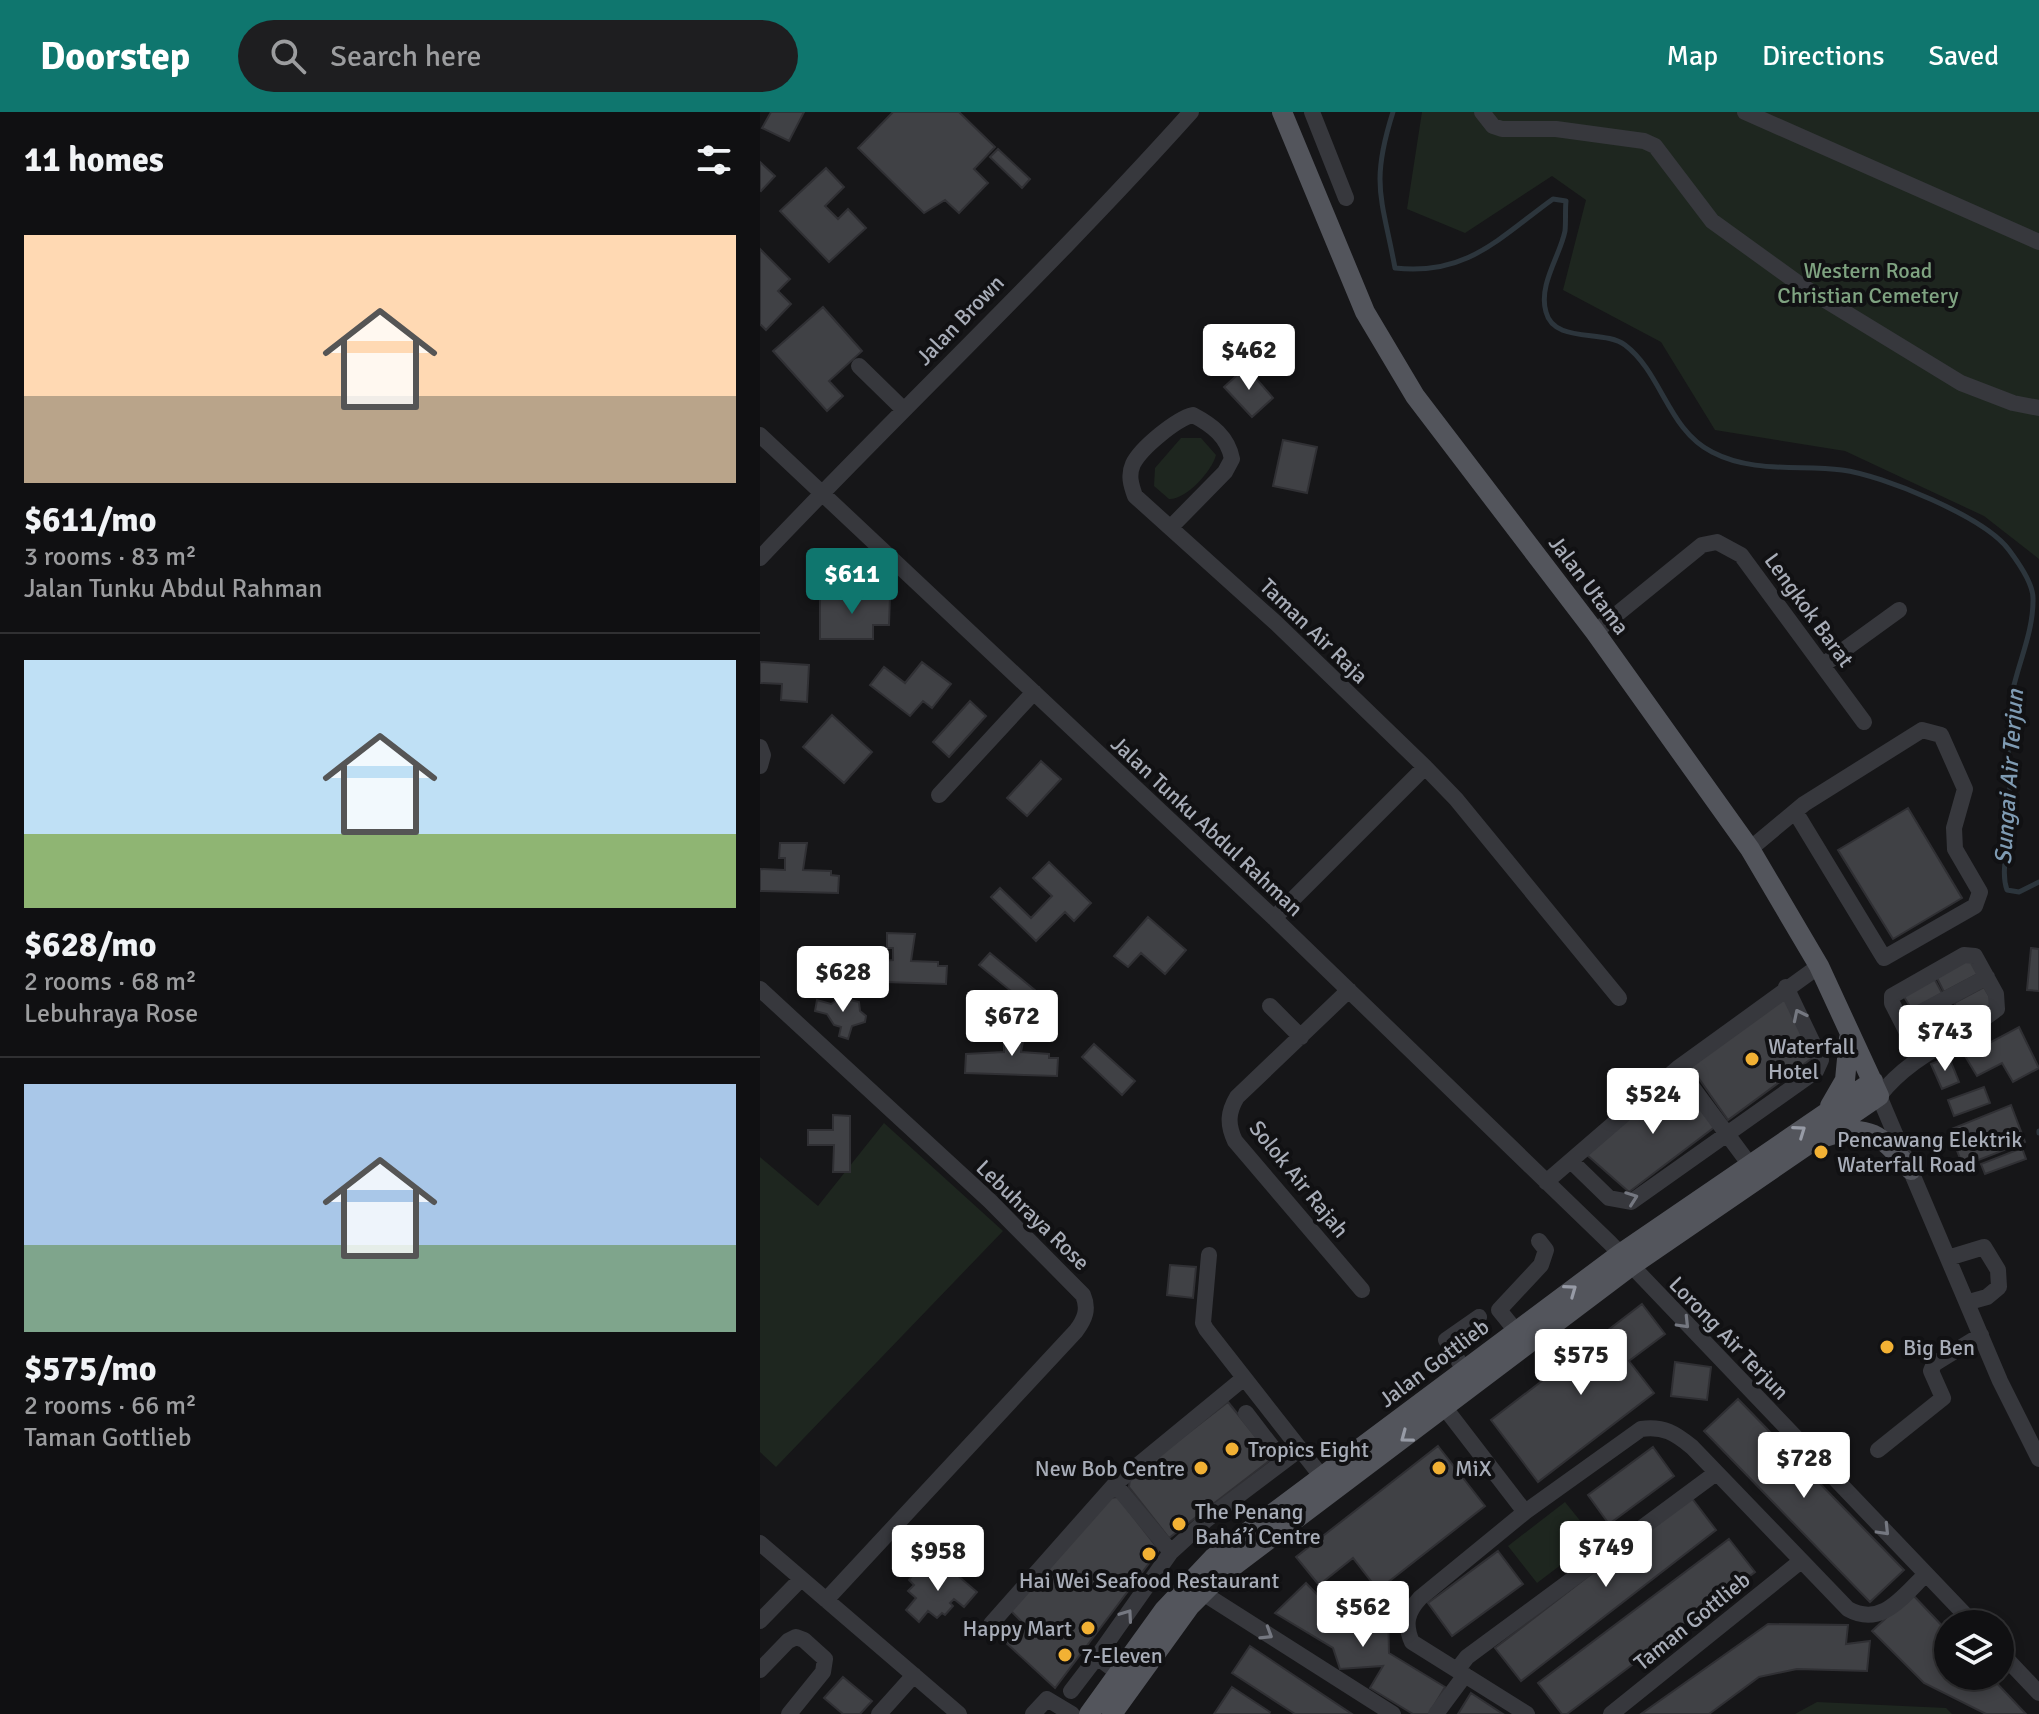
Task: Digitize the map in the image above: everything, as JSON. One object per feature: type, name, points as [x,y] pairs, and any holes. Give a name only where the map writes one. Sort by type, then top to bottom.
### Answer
[{"type":"main road","name":"Jalan Utama","points":[[1282,112],[1365,312],[1415,396],[1595,632],[1750,849],[1819,966],[1876,1088]]},
{"type":"main road","points":[[1826,1113],[1845,1080],[1850,1032]]},
{"type":"main road","name":"Jalan Gottlieb","points":[[1112,1714],[1213,1558],[1328,1484],[1750,1165],[1826,1113],[1876,1088]]},
{"type":"main road","name":"Jalan Gottlieb","points":[[1439,1401],[1464,1370],[1516,1331],[1815,1140],[1876,1088]]},
{"type":"main road","points":[[1815,1140],[1844,1130],[1867,1131],[1889,1145],[1911,1170]]},
{"type":"main road","name":"Jalan Gottlieb","points":[[1089,1714],[1118,1673],[1194,1587]]},
{"type":"street","name":"Jalan Brown","points":[[760,558],[903,409],[1112,200],[1191,112]]},
{"type":"street","points":[[1312,112],[1346,198]]},
{"type":"street","points":[[1482,112],[1493,126],[1502,129],[1556,129],[1644,141],[1655,146],[1712,221],[1802,286],[1961,383],[2013,403],[2039,408]]},
{"type":"street","points":[[1745,112],[2039,242]]},
{"type":"street","points":[[859,366],[903,409]]},
{"type":"street","name":"Taman Air Raja","points":[[1171,527],[1225,472],[1232,459],[1230,444],[1209,423],[1193,415],[1177,419],[1134,463],[1130,480],[1135,496],[1456,799],[1619,998]]},
{"type":"street","name":"Jalan Tunku Abdul Rahman","points":[[760,435],[1189,842],[1274,918],[1625,1260]]},
{"type":"street","name":"Lengkok Barat","points":[[1595,632],[1702,545],[1717,542],[1741,555],[1864,722]]},
{"type":"street","points":[[1823,665],[1899,610]]},
{"type":"street","points":[[939,795],[1034,692]]},
{"type":"street","points":[[1750,849],[1804,804],[1922,730],[1941,735],[1965,789],[1954,828],[1955,849],[1980,892],[1980,899],[1975,906],[1884,958],[1796,813]]},
{"type":"street","points":[[760,747],[763,755],[760,766]]},
{"type":"street","points":[[1274,918],[1425,767]]},
{"type":"street","points":[[1964,955],[1975,956],[1999,1000],[1997,1009],[1919,1056],[1902,1022],[1892,996],[1964,955]]},
{"type":"street","points":[[1546,1182],[1678,1068],[1819,966]]},
{"type":"street","points":[[1902,1022],[1987,977]]},
{"type":"street","points":[[1571,1161],[1609,1198],[1631,1202],[1728,1135],[1821,1064],[1786,987]]},
{"type":"street","name":"Lebuhraya Rose","points":[[760,989],[990,1201],[1083,1295],[1086,1303],[1083,1321],[1076,1331],[826,1600]]},
{"type":"street","name":"Solok Air Rajah","points":[[1349,990],[1237,1097],[1230,1108],[1230,1131],[1362,1290]]},
{"type":"street","points":[[1270,1006],[1301,1037]]},
{"type":"street","name":"Jalan Gottlieb","points":[[1876,1088],[1919,1056]]},
{"type":"street","points":[[1678,1068],[1750,1165]]},
{"type":"street","points":[[1876,1088],[1981,1335],[2036,1449]]},
{"type":"street","points":[[1516,1331],[1499,1310],[1541,1265],[1546,1250],[1539,1241]]},
{"type":"street","points":[[1948,1258],[1984,1247],[1998,1270],[1999,1287],[1987,1297],[1969,1302]]},
{"type":"street","points":[[1209,1255],[1203,1323],[1328,1484]]},
{"type":"street","name":"Lorong Air Terjun","points":[[1625,1260],[1961,1610]]},
{"type":"street","points":[[1464,1370],[1446,1340],[1479,1317]]},
{"type":"street","points":[[1878,1450],[1943,1398],[1931,1371],[1934,1364],[1981,1335]]},
{"type":"street","points":[[991,1624],[1115,1484],[1244,1378]]},
{"type":"street","points":[[1439,1401],[1525,1512]]},
{"type":"street","points":[[1246,1413],[1283,1461]]},
{"type":"street","points":[[1527,1714],[1412,1642],[1406,1628],[1408,1616],[1420,1598],[1525,1512],[1641,1429],[1657,1427],[1673,1432],[1848,1609],[1862,1616],[1877,1616],[1889,1609],[1926,1574]]},
{"type":"street","points":[[1071,1691],[1171,1552],[1206,1520],[1300,1449]]},
{"type":"street","points":[[1436,1714],[1467,1657],[1716,1473]]},
{"type":"street","points":[[1115,1484],[1171,1552]]},
{"type":"street","points":[[760,1543],[959,1714]]},
{"type":"street","name":"Taman Gottlieb","points":[[1611,1714],[1801,1561]]},
{"type":"street","points":[[760,1621],[801,1579]]},
{"type":"street","points":[[1194,1587],[1393,1714]]},
{"type":"street","points":[[760,1670],[788,1641],[796,1637],[804,1640],[825,1659],[823,1672],[789,1714]]},
{"type":"street","points":[[1097,1657],[1118,1673]]},
{"type":"street","points":[[2014,1667],[2039,1693]]},
{"type":"street","points":[[879,1714],[914,1675]]},
{"type":"street","points":[[1033,1714],[1047,1699],[1072,1714]]},
{"type":"green space","name":"Western Road Christian Cemetery","points":[[1422,112],[2039,112],[2039,559],[1984,516],[1845,451],[1715,430],[1661,342],[1563,290],[1586,200],[1552,176],[1465,233],[1407,209]]},
{"type":"green space","points":[[1181,438],[1201,438],[1216,455],[1197,483],[1183,495],[1169,499],[1154,486],[1155,468]]},
{"type":"green space","points":[[884,1123],[1003,1231],[776,1467],[760,1452],[760,1157],[818,1206]]},
{"type":"green space","points":[[1565,1502],[1595,1539],[1537,1583],[1508,1546]]},
{"type":"green space","points":[[1817,1702],[1946,1708],[1952,1714],[1795,1714]]},
{"type":"building","points":[[771,112],[804,112],[789,141],[762,128]]},
{"type":"building","points":[[893,112],[959,112],[995,147],[974,169],[988,183],[959,213],[945,200],[924,213],[858,148]]},
{"type":"building","points":[[998,149],[1030,179],[1022,188],[990,157]]},
{"type":"building","points":[[760,162],[775,176],[761,191],[760,190]]},
{"type":"building","points":[[826,168],[844,187],[825,206],[838,219],[848,209],[866,228],[829,262],[780,211]]},
{"type":"building","points":[[760,249],[790,279],[778,291],[791,304],[766,330],[760,324]]},
{"type":"building","points":[[823,307],[862,351],[829,381],[843,396],[827,411],[773,351]]},
{"type":"building","points":[[1246,367],[1273,398],[1252,417],[1224,387]]},
{"type":"building","points":[[1283,440],[1317,447],[1307,493],[1273,486]]},
{"type":"building","points":[[820,595],[890,596],[889,625],[873,625],[873,639],[820,639]]},
{"type":"building","points":[[760,662],[809,665],[807,702],[781,700],[782,684],[760,683]]},
{"type":"building","points":[[922,662],[951,684],[932,708],[923,701],[910,716],[870,685],[884,667],[905,683]]},
{"type":"building","points":[[970,701],[986,716],[949,757],[933,742]]},
{"type":"building","points":[[832,715],[872,752],[844,783],[803,747]]},
{"type":"building","points":[[1041,761],[1061,779],[1027,816],[1007,798]]},
{"type":"building","points":[[1908,808],[1962,898],[1893,939],[1838,850]]},
{"type":"building","points":[[780,843],[807,843],[803,870],[831,871],[831,875],[839,876],[838,893],[760,891],[760,869],[785,870],[785,858],[779,858]]},
{"type":"building","points":[[1049,862],[1091,903],[1074,921],[1065,912],[1036,941],[991,897],[1000,888],[1031,918],[1052,896],[1033,878]]},
{"type":"building","points":[[1148,917],[1186,950],[1165,974],[1141,953],[1128,967],[1114,956]]},
{"type":"building","points":[[887,933],[915,934],[911,961],[938,962],[938,966],[947,966],[946,984],[854,981],[855,963],[893,960],[893,948],[887,948]]},
{"type":"building","points":[[2031,948],[2039,949],[2039,991],[2027,990]]},
{"type":"building","points":[[990,953],[1037,992],[1027,1004],[979,965]]},
{"type":"building","points":[[1970,958],[1978,974],[1944,992],[1936,976]]},
{"type":"building","points":[[1934,978],[1942,993],[1912,1010],[1903,995]]},
{"type":"building","points":[[1984,987],[1994,1004],[1964,1020],[1954,1003]]},
{"type":"building","name":"Waterfall Hotel","points":[[1785,993],[1815,1056],[1728,1120],[1688,1063]]},
{"type":"building","points":[[841,998],[859,1002],[860,1011],[866,1016],[865,1022],[852,1026],[848,1039],[839,1036],[841,1027],[834,1025],[827,1014],[815,1011],[817,1000],[831,1004]]},
{"type":"building","points":[[1951,1007],[1959,1024],[1926,1041],[1918,1025]]},
{"type":"building","points":[[998,1025],[1026,1026],[1021,1052],[1049,1054],[1049,1058],[1058,1058],[1057,1076],[965,1073],[966,1054],[1004,1052],[1004,1040],[998,1040]]},
{"type":"building","points":[[2019,1027],[2039,1068],[2013,1082],[2002,1063],[1977,1076],[1965,1056]]},
{"type":"building","points":[[1094,1044],[1135,1081],[1122,1095],[1082,1057]]},
{"type":"building","points":[[1949,1057],[1959,1082],[1942,1089],[1931,1064]]},
{"type":"building","points":[[1678,1076],[1716,1126],[1629,1192],[1587,1155]]},
{"type":"building","points":[[1984,1087],[1990,1103],[1954,1116],[1948,1100]]},
{"type":"building","points":[[2011,1105],[2025,1142],[1963,1166],[1949,1130]]},
{"type":"building","points":[[833,1115],[850,1116],[850,1172],[833,1172],[834,1145],[808,1145],[808,1130],[833,1130]]},
{"type":"building","points":[[2022,1148],[2026,1159],[1985,1174],[1981,1164]]},
{"type":"building","points":[[1170,1265],[1196,1267],[1193,1298],[1167,1295]]},
{"type":"building","points":[[1642,1304],[1665,1334],[1629,1361],[1654,1393],[1538,1482],[1491,1420]]},
{"type":"building","points":[[1675,1362],[1711,1367],[1707,1400],[1671,1396]]},
{"type":"building","points":[[1738,1399],[1904,1570],[1870,1602],[1704,1431]]},
{"type":"building","name":"New Bob Centre","points":[[1228,1402],[1273,1458],[1169,1538],[1129,1487],[1130,1478]]},
{"type":"building","points":[[1438,1446],[1485,1506],[1378,1590],[1353,1558],[1319,1585],[1296,1557]]},
{"type":"building","points":[[1653,1447],[1674,1476],[1609,1524],[1588,1495]]},
{"type":"building","points":[[1118,1497],[1159,1550],[1055,1688],[1003,1640],[1021,1621],[1010,1610],[1109,1498]]},
{"type":"building","points":[[1691,1497],[1716,1530],[1521,1681],[1495,1648]]},
{"type":"building","points":[[1729,1539],[1755,1572],[1567,1714],[1562,1714],[1538,1683]]},
{"type":"building","points":[[1498,1551],[1523,1584],[1452,1636],[1428,1603]]},
{"type":"building","points":[[943,1563],[977,1592],[964,1607],[954,1599],[950,1603],[953,1606],[945,1615],[942,1613],[937,1618],[928,1611],[919,1622],[906,1610],[916,1598],[908,1591],[914,1585],[909,1580],[915,1572],[919,1576],[924,1572],[930,1578]]},
{"type":"building","points":[[1306,1583],[1336,1614],[1388,1613],[1389,1653],[1445,1687],[1429,1714],[1413,1714],[1370,1688],[1383,1666],[1340,1669],[1333,1648],[1275,1613]]},
{"type":"building","points":[[1912,1594],[1934,1617],[1934,1688],[1924,1683],[1872,1631]]},
{"type":"building","points":[[1768,1624],[1848,1625],[1846,1644],[1870,1641],[1867,1671],[1797,1669],[1759,1677],[1709,1714],[1641,1714]]},
{"type":"building","points":[[1250,1646],[1352,1714],[1295,1714],[1232,1673]]},
{"type":"building","points":[[843,1677],[872,1701],[860,1714],[843,1714],[824,1698]]},
{"type":"building","points":[[1232,1687],[1270,1712],[1269,1714],[1214,1714]]},
{"type":"building","points":[[1938,1690],[2003,1690],[2026,1714],[1986,1714]]},
{"type":"building","points":[[1471,1693],[1503,1714],[1458,1714]]},
{"type":"waterway","name":"Sungai Air Terjun","points":[[1393,112],[1382,157],[1380,191],[1395,268],[1420,269],[1462,260],[1498,240],[1553,199],[1566,201],[1565,231],[1545,291],[1544,302],[1551,322],[1569,332],[1616,340],[1625,345],[1648,370],[1675,416],[1697,442],[1727,459],[1743,463],[1842,470],[1882,480],[1932,500],[1978,524],[2009,550],[2028,579],[2033,598],[2030,626],[2009,710],[2010,811],[2005,882],[2007,890],[2019,892],[2039,882]]},
{"type":"place","name":"Waterfall Hotel","points":[[1752,1059]]},
{"type":"place","name":"Pencawang Elektrik Waterfall Road","points":[[1821,1152]]},
{"type":"place","name":"Big Ben","points":[[1887,1347]]},
{"type":"place","name":"Tropics Eight","points":[[1232,1449]]},
{"type":"place","name":"New Bob Centre","points":[[1201,1468]]},
{"type":"place","name":"MiX","points":[[1439,1468]]},
{"type":"place","name":"The Penang Bahá’í Centre","points":[[1179,1524]]},
{"type":"place","name":"Hai Wei Seafood Restaurant","points":[[1149,1554]]},
{"type":"place","name":"Happy Mart","points":[[1088,1628]]},
{"type":"place","name":"7-Eleven","points":[[1065,1655]]}]
